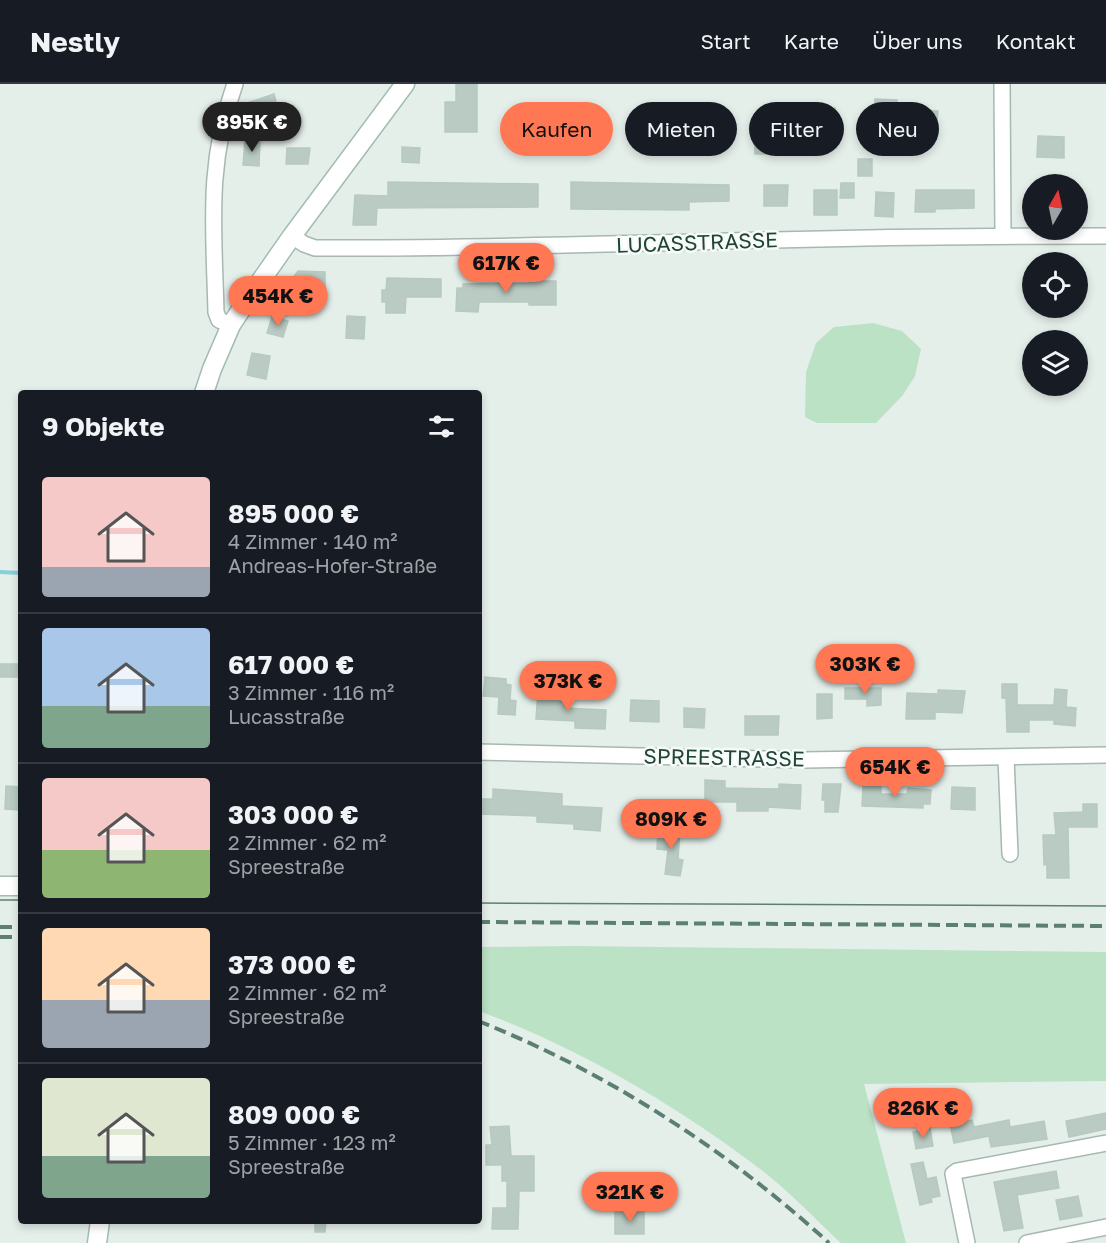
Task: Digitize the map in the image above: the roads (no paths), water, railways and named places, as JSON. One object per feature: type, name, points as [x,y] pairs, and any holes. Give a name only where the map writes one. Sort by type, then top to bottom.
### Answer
[{"type":"street","points":[[231,325],[219,320],[216,312],[213,192],[221,127],[235,84]]},
{"type":"street","points":[[205,390],[231,325],[292,236],[405,84]]},
{"type":"street","points":[[1002,84],[1003,236]]},
{"type":"street","name":"LUCASSTRASSE","points":[[292,236],[315,248],[385,249],[1003,236],[1106,236]]},
{"type":"street","name":"SPREESTRASSE","points":[[482,752],[792,760],[1106,755]]},
{"type":"street","points":[[1006,758],[1010,854]]},
{"type":"street","points":[[0,886],[18,886]]},
{"type":"street","points":[[966,1243],[953,1174],[957,1171],[1106,1143]]},
{"type":"street","points":[[97,1243],[100,1224]]},
{"type":"street","points":[[1027,1243],[1106,1227]]},
{"type":"waterway","points":[[0,572],[18,573]]},
{"type":"tram line","points":[[0,900],[18,900]]},
{"type":"tram line","points":[[482,903],[1106,906]]},
{"type":"railway","points":[[482,922],[1106,926]]},
{"type":"railway","points":[[0,927],[18,927]]},
{"type":"railway","points":[[0,937],[18,937]]},
{"type":"railway","points":[[482,1023],[573,1064],[664,1116],[749,1176],[829,1243]]}]
